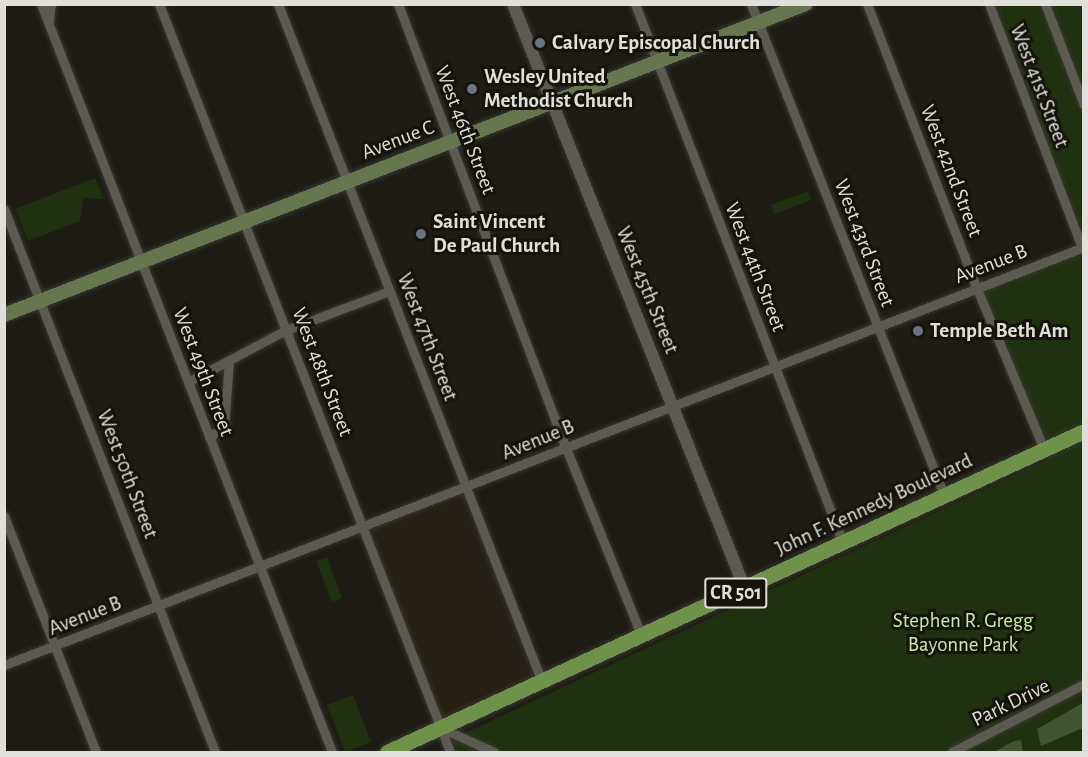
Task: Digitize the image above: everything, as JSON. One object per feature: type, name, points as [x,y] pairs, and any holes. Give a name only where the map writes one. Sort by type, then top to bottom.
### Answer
[{"type":"main road","name":"Avenue C","points":[[4,315],[806,4]]},
{"type":"main road","name":"John F. Kennedy Boulevard","points":[[387,753],[1083,431]]},
{"type":"street","name":"West 49th Street","points":[[41,4],[332,753]]},
{"type":"street","points":[[48,23],[51,4]]},
{"type":"street","name":"West 48th Street","points":[[159,4],[246,222],[450,753]]},
{"type":"street","name":"West 47th Street","points":[[279,4],[542,682]]},
{"type":"street","name":"West 46th Street","points":[[398,4],[566,448],[642,637]]},
{"type":"street","name":"West 45th Street","points":[[513,4],[745,589]]},
{"type":"street","name":"West 44th Street","points":[[635,4],[843,543]]},
{"type":"street","name":"West 43rd Street","points":[[751,4],[944,495]]},
{"type":"street","name":"West 42nd Street","points":[[867,4],[977,289],[1044,449]]},
{"type":"street","name":"West 41st Street","points":[[988,4],[1083,248]]},
{"type":"street","points":[[1045,4],[1083,105]]},
{"type":"street","name":"West 50th Street","points":[[4,209],[214,753]]},
{"type":"street","name":"Avenue B","points":[[4,665],[364,528],[1083,248]]},
{"type":"street","points":[[188,382],[286,330],[389,291]]},
{"type":"street","points":[[209,437],[224,427],[229,360]]},
{"type":"street","points":[[4,516],[96,753]]},
{"type":"street","name":"Park Drive","points":[[952,753],[1043,708],[1083,684]]},
{"type":"street","points":[[441,728],[494,753]]},
{"type":"shaded area","points":[[467,488],[542,682],[441,728],[364,528]]},
{"type":"green space","name":"Stephen R. Gregg Bayonne Park","points":[[988,5],[1083,5],[1083,752],[457,752],[452,739],[1048,460],[980,287],[1082,248]]},
{"type":"green space","points":[[95,178],[104,199],[83,198],[80,221],[28,241],[15,209]]},
{"type":"green space","points":[[808,191],[811,200],[774,214],[771,205]]},
{"type":"green space","points":[[327,557],[342,598],[332,602],[316,561]]},
{"type":"green space","points":[[353,695],[371,742],[345,752],[327,705]]},
{"type":"green space","points":[[1083,703],[1083,728],[1041,746],[1037,729]]},
{"type":"green space","points":[[1021,740],[1023,752],[994,752],[1014,741]]},
{"type":"place","name":"Calvary Episcopal Church","points":[[540,43]]},
{"type":"place","name":"Wesley United Methodist Church","points":[[472,89]]},
{"type":"place","name":"Saint Vincent De Paul Church","points":[[421,234]]},
{"type":"place","name":"Temple Beth Am","points":[[918,331]]}]
